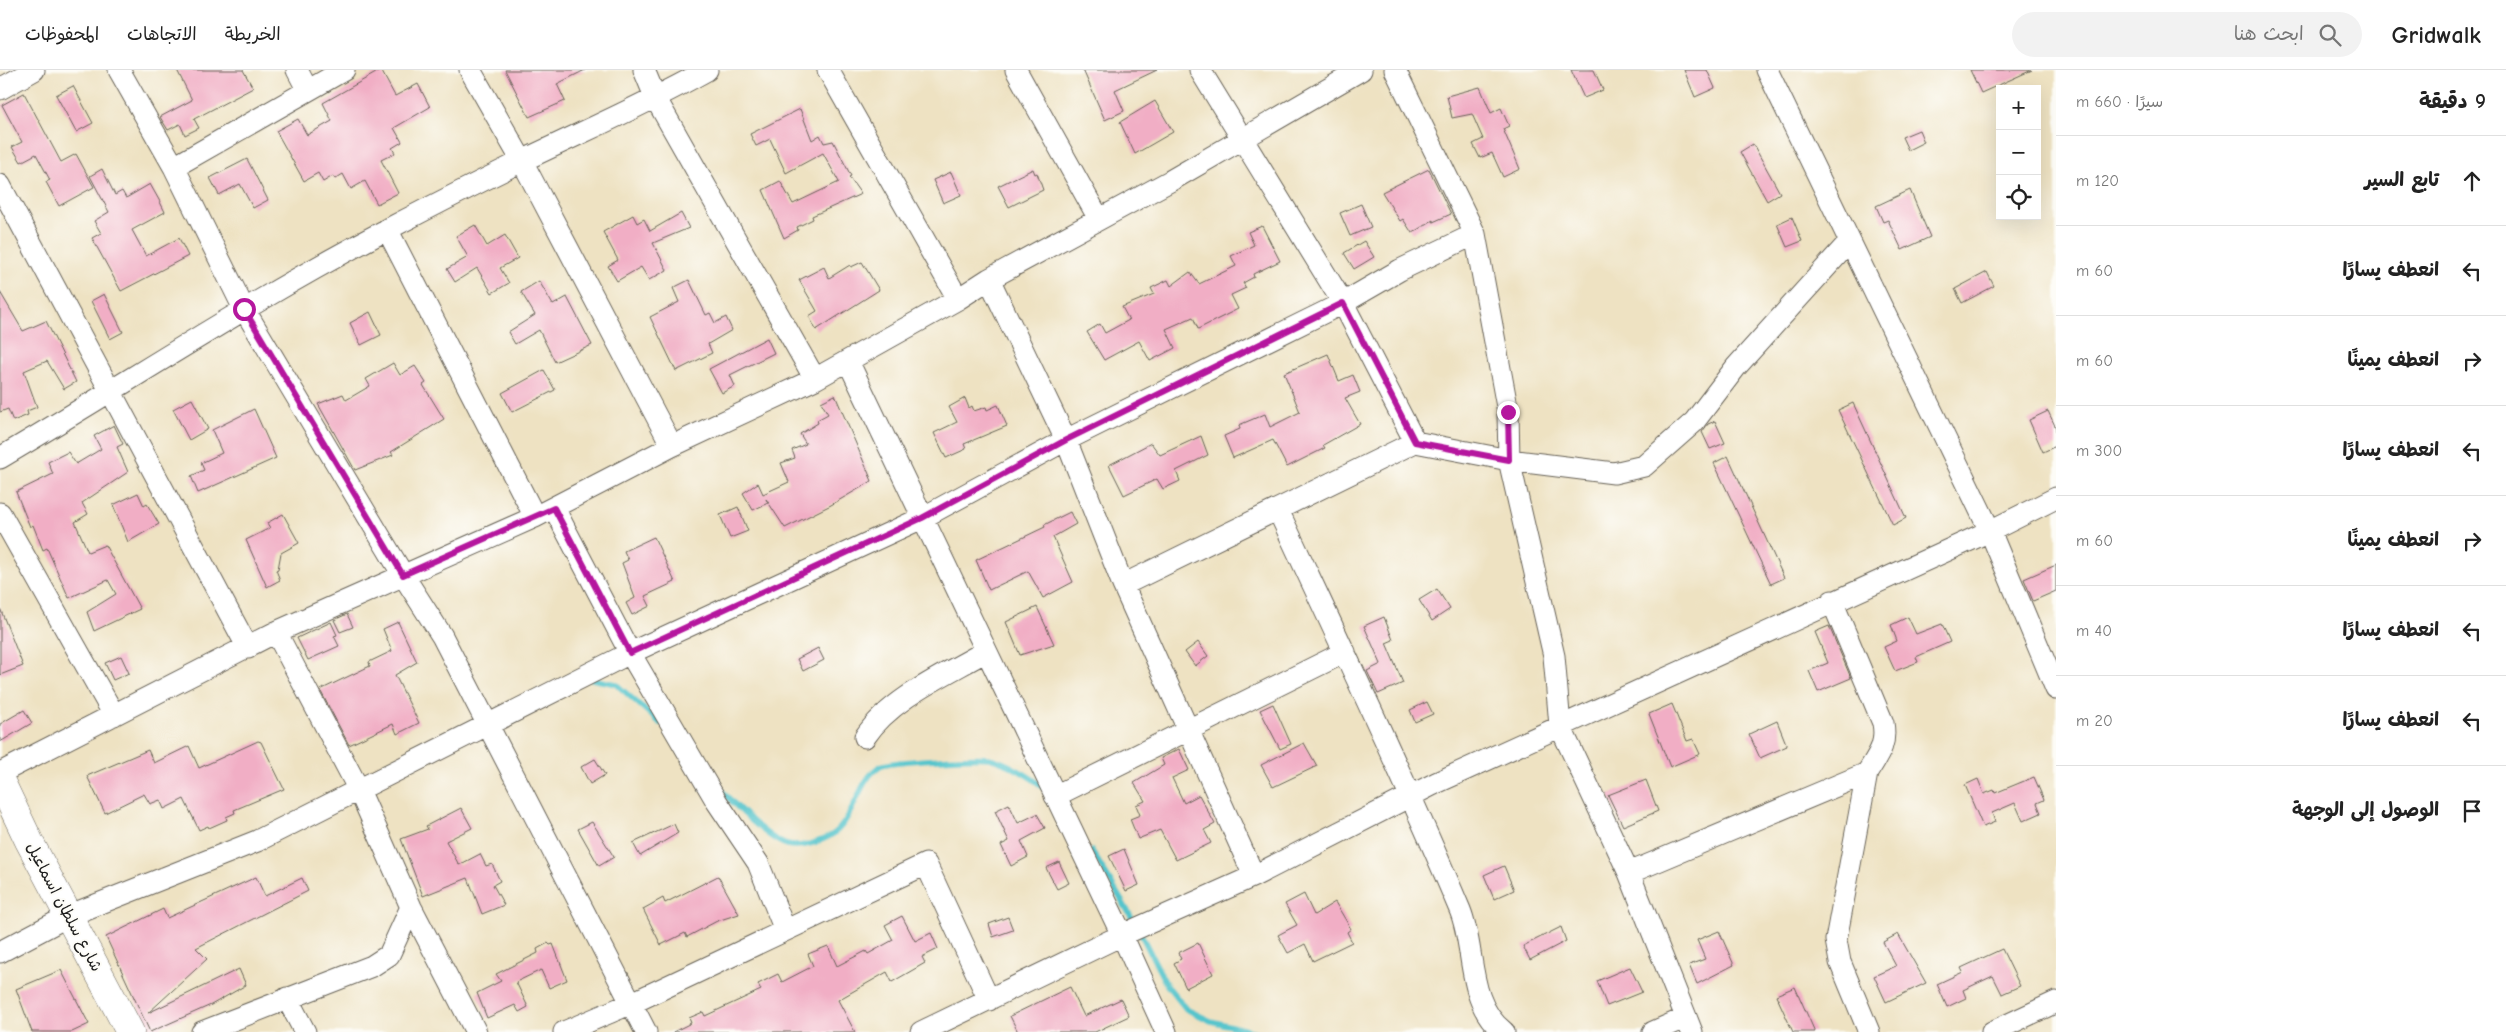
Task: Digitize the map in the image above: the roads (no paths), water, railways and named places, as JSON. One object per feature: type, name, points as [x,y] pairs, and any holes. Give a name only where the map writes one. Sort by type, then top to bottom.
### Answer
[{"type":"street","points":[[0,89],[34,70]]},
{"type":"street","points":[[118,70],[174,167],[244,309],[403,575],[442,636],[646,1032]]},
{"type":"street","points":[[297,70],[308,89]]},
{"type":"street","points":[[174,167],[344,70]]},
{"type":"street","points":[[470,70],[522,161],[672,446]]},
{"type":"street","points":[[644,70],[656,99],[815,378]]},
{"type":"street","points":[[0,458],[110,393],[244,309],[386,229],[522,161],[656,99],[707,70]]},
{"type":"street","points":[[828,70],[958,299]]},
{"type":"street","points":[[1016,70],[1099,219]]},
{"type":"street","points":[[1200,70],[1343,303],[1415,442]]},
{"type":"street","points":[[0,773],[193,674],[248,648],[276,632],[544,512],[672,446],[848,361],[958,299],[989,279],[1243,139],[1361,70]]},
{"type":"street","points":[[1395,70],[1475,234],[1508,412],[1509,460],[1554,656],[1560,726],[1629,873],[1689,1025],[1653,1032]]},
{"type":"street","points":[[1767,70],[1990,531],[2051,665],[2056,689]]},
{"type":"street","points":[[0,185],[248,648]]},
{"type":"street","points":[[386,229],[544,512],[630,653],[717,802],[758,863],[785,930]]},
{"type":"street","points":[[0,952],[68,916],[257,841],[630,653],[922,518],[1066,440],[1343,303],[1400,270],[1475,234]]},
{"type":"street","points":[[1123,585],[1415,442],[1509,460],[1614,473],[1644,466],[1694,422],[1736,367],[1849,242]]},
{"type":"street","points":[[989,279],[1066,440],[1123,585],[1254,876]]},
{"type":"street","points":[[848,361],[1122,935],[1166,1032]]},
{"type":"street","points":[[922,1032],[1122,935],[1254,876],[1412,795],[1832,601],[1990,531],[2056,498]]},
{"type":"street","points":[[1278,510],[1412,795],[1464,920],[1474,982],[1494,1024],[1504,1032]]},
{"type":"street","points":[[0,513],[114,715]]},
{"type":"street","points":[[1832,601],[1882,723],[1885,736],[1881,749],[1867,773],[1836,940],[1840,962],[1869,1032]]},
{"type":"street","points":[[276,632],[359,790],[412,908],[476,1032]]},
{"type":"street","points":[[865,737],[873,725],[892,707],[986,651]]},
{"type":"street","points":[[1055,796],[1345,652]]},
{"type":"street","points":[[1629,873],[1867,773]]},
{"type":"street","name":"شارع سلطان اسماعيل","points":[[0,780],[68,916],[130,1032]]},
{"type":"street","points":[[564,1032],[632,1003],[926,864],[989,1000]]},
{"type":"street","points":[[202,1032],[355,974],[389,955],[412,908]]},
{"type":"street","points":[[288,998],[305,1032]]},
{"type":"street","points":[[1992,1032],[2056,1002]]},
{"type":"waterway","points":[[592,679],[616,684],[660,723]]},
{"type":"waterway","points":[[720,789],[742,812],[770,836],[787,845],[800,846],[829,837],[839,829],[850,814],[867,779],[880,766],[887,764],[933,759],[989,758],[1017,770],[1043,787]]},
{"type":"waterway","points":[[1092,851],[1138,928],[1166,984],[1186,1009],[1211,1021],[1255,1032]]}]
